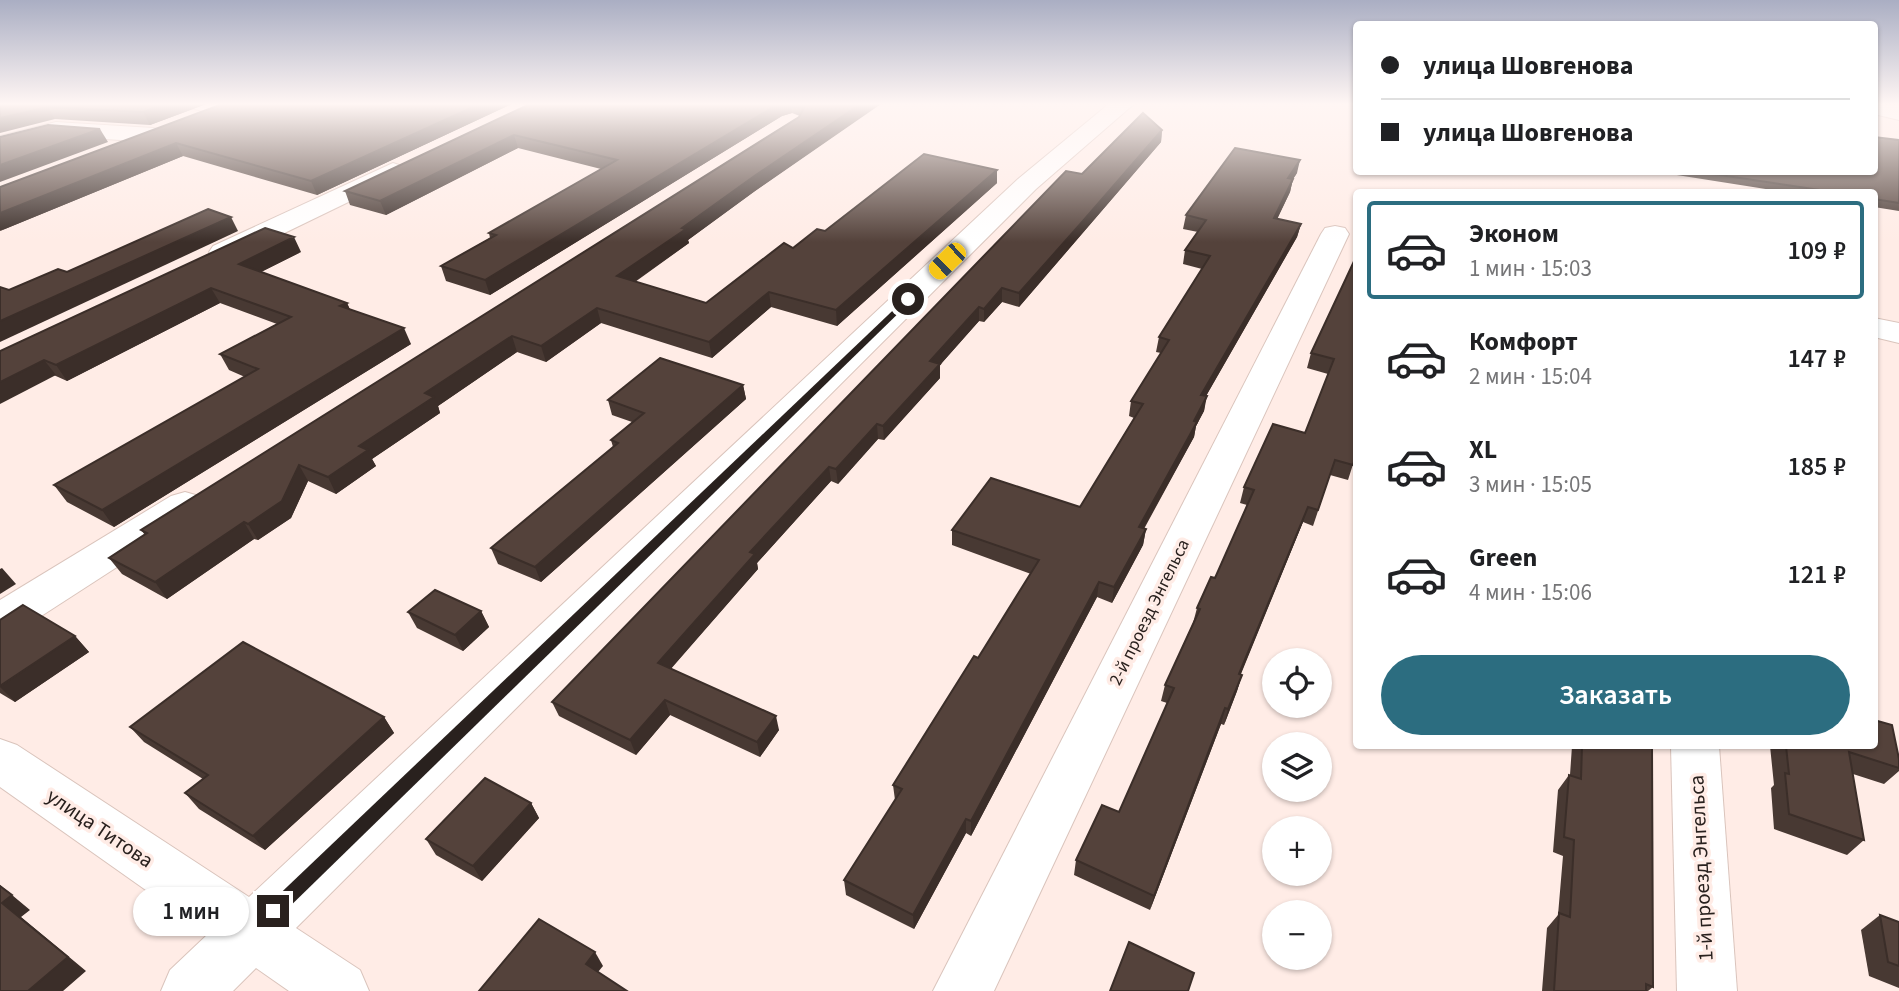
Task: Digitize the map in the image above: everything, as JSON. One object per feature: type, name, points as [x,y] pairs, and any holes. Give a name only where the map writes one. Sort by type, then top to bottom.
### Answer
[{"type":"street","points":[[102,155],[117,149]]},
{"type":"street","points":[[191,991],[1027,184],[1069,149]]},
{"type":"street","points":[[200,262],[413,162]]},
{"type":"street","name":"2-й проезд Энгельса","points":[[963,991],[1335,234]]},
{"type":"street","points":[[1878,328],[1899,332]]},
{"type":"street","points":[[0,621],[212,487]]},
{"type":"street","name":"1-й проезд Энгельса","points":[[1695,749],[1707,991]]},
{"type":"street","name":"улица Титова","points":[[0,760],[339,991]]},
{"type":"building","points":[[0,149],[44,149],[0,165]]},
{"type":"building","points":[[101,149],[160,149],[0,213],[0,187]]},
{"type":"building","points":[[198,149],[381,149],[311,181]]},
{"type":"building","points":[[434,149],[485,149],[380,201],[345,191]]},
{"type":"building","points":[[573,149],[703,149],[485,280],[441,266],[496,235],[489,233],[617,160]]},
{"type":"building","points":[[748,149],[794,149],[617,276],[706,303],[784,243],[793,248],[817,229],[825,231],[924,154],[997,170],[836,310],[769,292],[709,342],[597,308],[541,346],[512,336],[425,393],[434,397],[359,446],[368,450],[328,477],[299,465],[282,501],[248,524],[244,522],[155,582],[109,558],[147,533],[141,530]]},
{"type":"building","points":[[1107,149],[1145,149],[1019,293],[1002,288],[984,309],[979,307],[930,361],[940,364],[883,426],[877,424],[836,469],[829,467],[750,552],[755,554],[658,663],[776,716],[757,742],[665,700],[630,740],[552,702],[1066,171],[1082,174]]},
{"type":"building","points":[[1234,149],[1300,160],[1288,178],[1293,179],[1274,218],[1301,224],[1201,395],[1207,396],[1194,421],[1197,422],[1139,527],[1146,529],[1114,587],[1099,582],[971,821],[966,819],[913,915],[844,880],[902,789],[893,785],[974,656],[978,658],[1039,560],[952,530],[991,478],[1080,507],[1143,404],[1131,401],[1169,340],[1159,337],[1210,256],[1185,250],[1206,220],[1186,215]]},
{"type":"building","points":[[1878,149],[1899,149],[1899,203],[1878,200],[1878,189],[1813,189],[1720,175],[1878,175]]},
{"type":"building","points":[[208,209],[231,217],[0,321],[0,287],[9,290],[58,269],[67,272]]},
{"type":"building","points":[[265,228],[294,237],[239,264],[347,303],[340,306],[404,328],[102,510],[54,485],[258,369],[220,354],[291,317],[211,288],[56,365],[44,360],[0,382],[0,351]]},
{"type":"building","points":[[1353,263],[1353,465],[1335,460],[1318,510],[1308,507],[1239,674],[1242,675],[1228,709],[1225,708],[1154,896],[1076,860],[1102,805],[1119,812],[1174,688],[1165,685],[1200,609],[1197,608],[1211,577],[1215,578],[1254,490],[1244,487],[1273,424],[1305,433],[1334,359],[1311,353]]},
{"type":"building","points":[[660,358],[743,385],[535,567],[491,548],[618,443],[611,440],[644,413],[608,400]]},
{"type":"building","points":[[435,590],[481,611],[455,635],[408,612]]},
{"type":"building","points":[[23,605],[75,636],[0,686],[0,620]]},
{"type":"building","points":[[243,642],[384,717],[253,836],[185,793],[208,775],[130,727]]},
{"type":"building","points":[[1878,721],[1892,725],[1899,768],[1849,752],[1864,840],[1789,814],[1785,773],[1789,774],[1786,749],[1878,749]]},
{"type":"building","points":[[1582,749],[1652,749],[1653,987],[1646,984],[1646,991],[1554,991],[1559,913],[1570,917],[1574,840],[1564,837],[1569,775],[1581,779]]},
{"type":"building","points":[[485,778],[531,803],[473,866],[426,839]]},
{"type":"building","points":[[0,886],[12,895],[2,903],[68,957],[28,991],[0,991]]},
{"type":"building","points":[[1880,915],[1899,922],[1899,966],[1888,962]]},
{"type":"building","points":[[539,919],[595,952],[586,964],[627,991],[479,991]]},
{"type":"building","points":[[1129,942],[1194,973],[1188,991],[1110,991]]},
{"type":"route","points":[[273,911],[908,299]]}]
